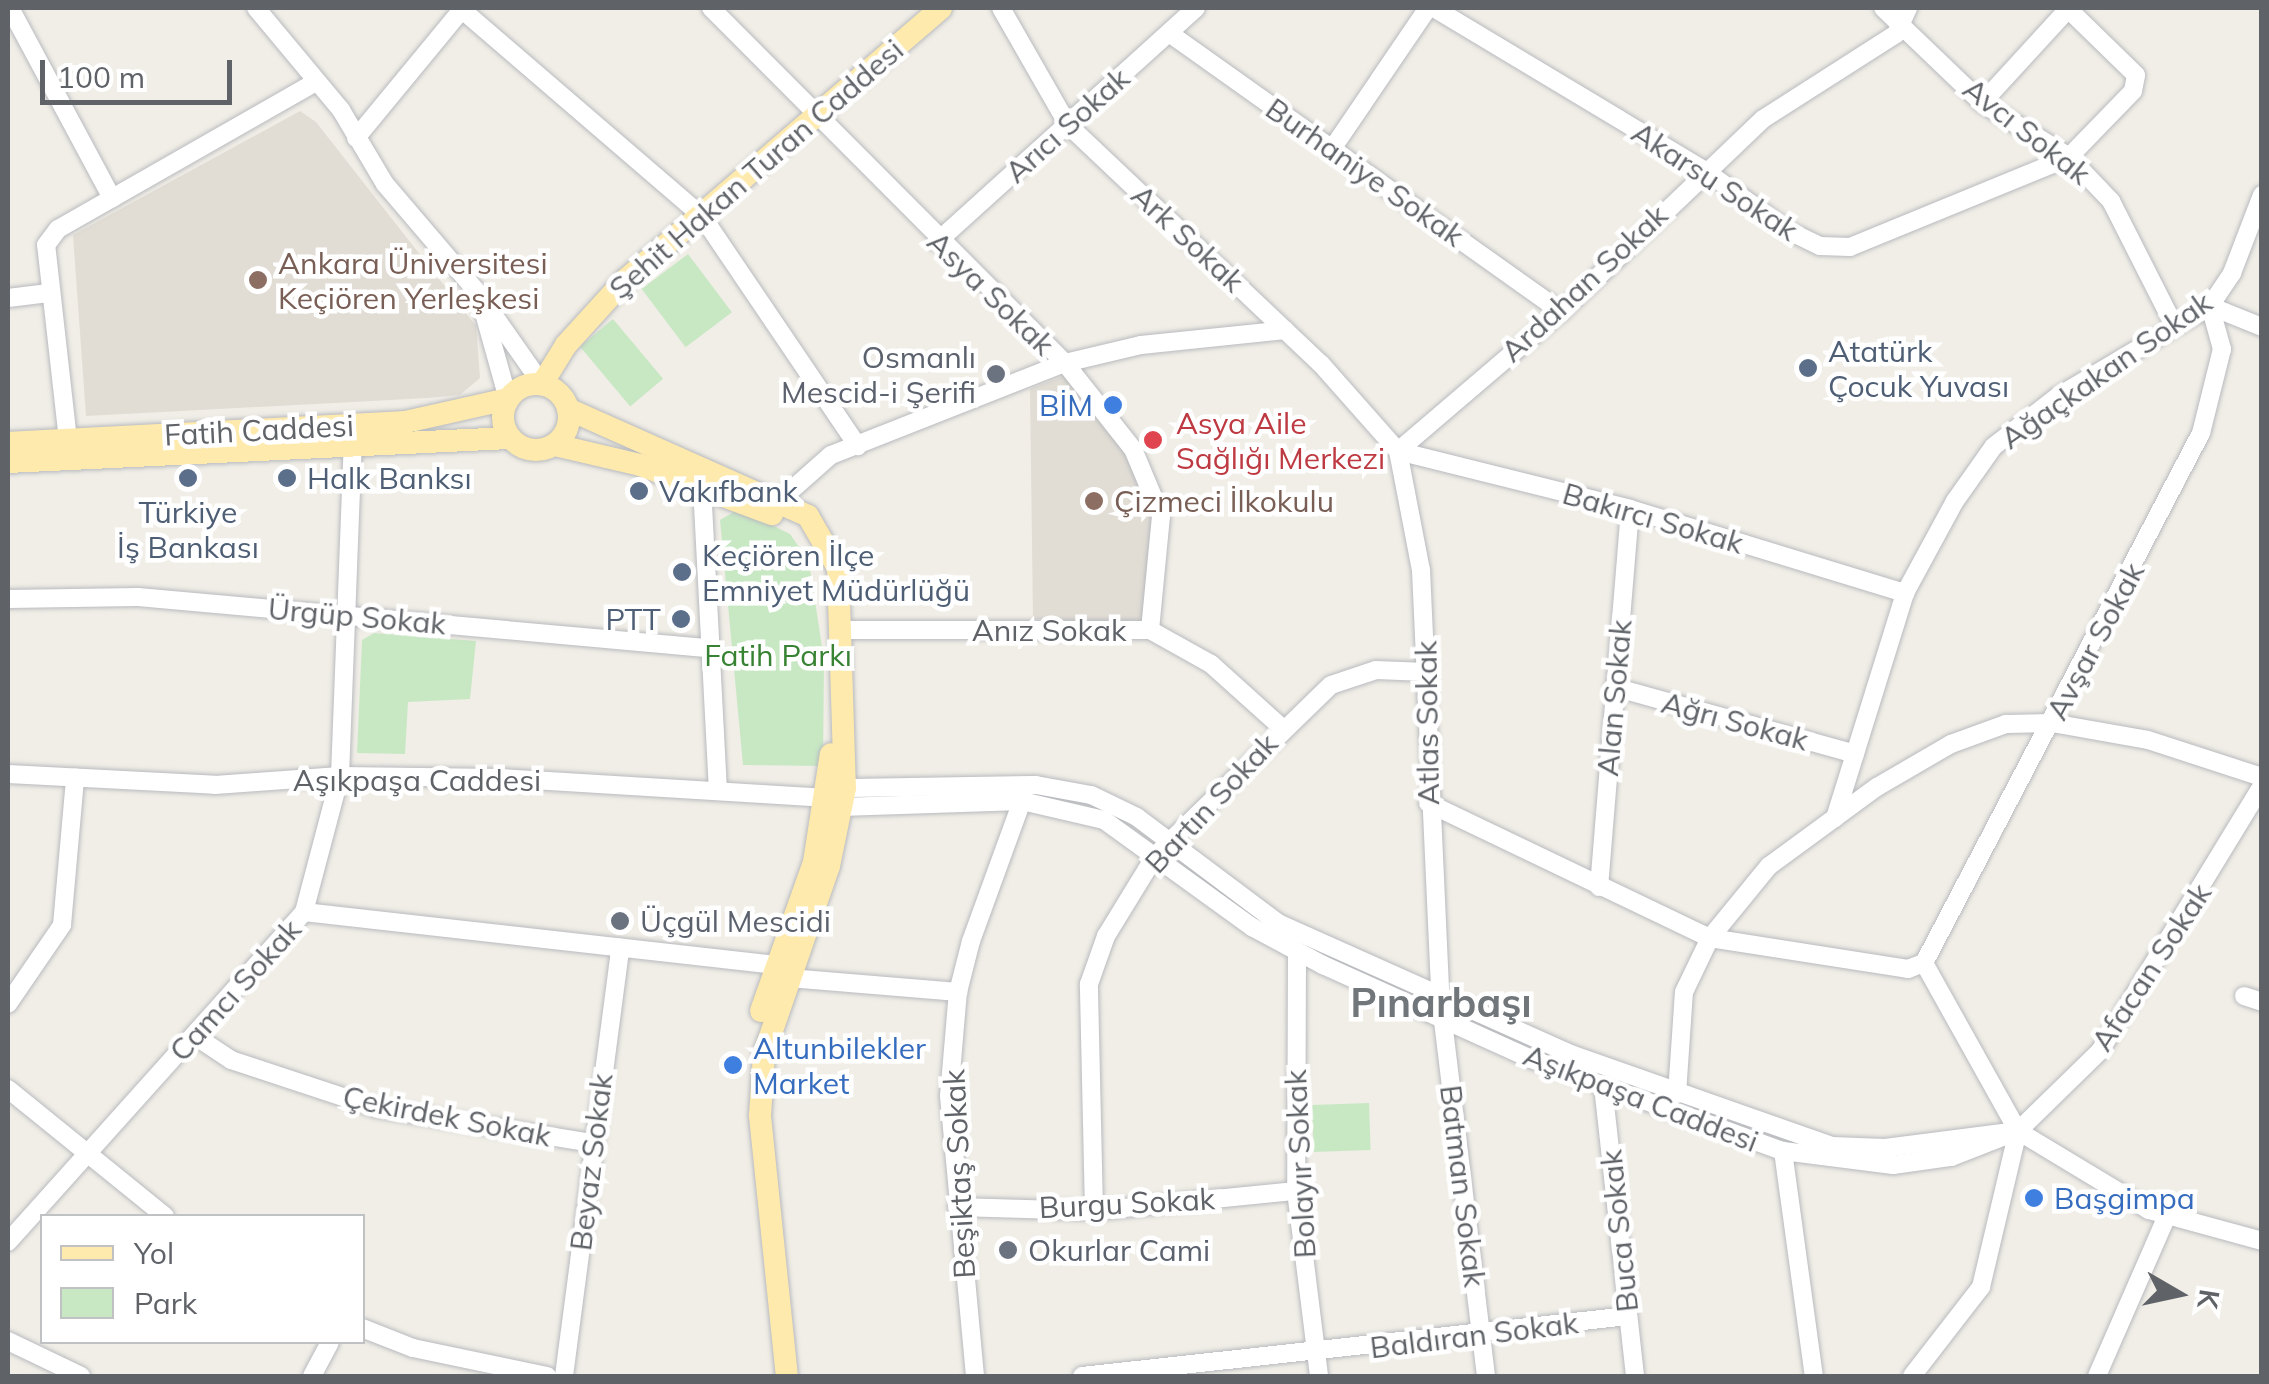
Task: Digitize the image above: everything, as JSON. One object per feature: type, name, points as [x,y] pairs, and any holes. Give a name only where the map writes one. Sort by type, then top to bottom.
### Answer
[{"type":"main road","name":"Şehit Hakan Turan Caddesi","points":[[542,384],[566,345],[624,280],[941,8]]},
{"type":"main road","points":[[568,409],[567,429],[554,445],[536,451],[510,438],[502,419],[508,399],[523,386],[542,384],[558,393],[568,409],[808,516],[838,568],[843,630],[838,798],[830,866],[749,1051],[745,1116],[772,1376]]},
{"type":"main road","name":"Fatih Caddesi","points":[[8,443],[405,422],[508,399]]},
{"type":"main road","name":"Fatih Caddesi","points":[[8,462],[510,438]]},
{"type":"main road","points":[[554,445],[702,486],[797,528],[823,573],[838,798]]},
{"type":"main road","points":[[782,972],[764,1054],[760,1116],[787,1376]]},
{"type":"street","points":[[10,8],[14,31],[112,198]]},
{"type":"street","points":[[256,8],[356,138],[385,184],[478,294],[542,384]]},
{"type":"street","points":[[356,138],[461,8],[702,216],[858,446]]},
{"type":"street","name":"Asya Sokak","points":[[711,8],[937,242],[1065,364],[1150,477],[1162,516],[1150,630]]},
{"type":"street","name":"Ark Sokak","points":[[1001,8],[1068,125],[1286,330],[1398,452]]},
{"type":"street","name":"Arıcı Sokak","points":[[937,242],[1196,8]]},
{"type":"street","points":[[1332,148],[1431,8]]},
{"type":"street","name":"Akarsu Sokak","points":[[1431,8],[1704,170],[1788,230],[1820,246],[1850,248],[2069,158]]},
{"type":"street","name":"Avcı Sokak","points":[[1883,8],[1906,15],[1982,103],[2069,158],[2111,201],[2175,326]]},
{"type":"street","points":[[1982,103],[2067,8],[2136,75],[2134,91],[2069,158]]},
{"type":"street","name":"Ardahan Sokak","points":[[1398,452],[1561,312],[1704,170],[1763,119],[1896,34],[1906,15]]},
{"type":"street","name":"Burhaniye Sokak","points":[[1169,33],[1561,312]]},
{"type":"street","points":[[68,440],[47,293],[46,245],[58,229],[314,82]]},
{"type":"street","name":"Ağaçkakan Sokak","points":[[1835,820],[1905,593],[1955,501],[1994,446],[2057,397],[2210,306],[2232,273],[2262,194]]},
{"type":"street","points":[[8,298],[47,293]]},
{"type":"street","points":[[478,294],[508,399]]},
{"type":"street","points":[[2210,306],[2262,327]]},
{"type":"street","name":"Avşar Sokak","points":[[1924,964],[2202,433],[2222,349],[2210,306]]},
{"type":"street","points":[[779,501],[831,455],[1065,364],[1140,345],[1286,330]]},
{"type":"street","name":"Camcı Sokak","points":[[8,1242],[304,912],[340,776],[353,443]]},
{"type":"street","name":"Bakırcı Sokak","points":[[1398,452],[1630,508],[1905,593]]},
{"type":"street","name":"Atlas Sokak","points":[[1398,452],[1421,570],[1428,802],[1440,996]]},
{"type":"street","points":[[702,486],[706,648],[718,790]]},
{"type":"street","name":"Alan Sokak","points":[[1599,887],[1630,508]]},
{"type":"street","name":"Ürgüp Sokak","points":[[8,600],[138,597],[706,648]]},
{"type":"street","name":"Anız Sokak","points":[[843,630],[1150,630],[1211,664],[1281,727]]},
{"type":"street","name":"Bartın Sokak","points":[[1094,1211],[1089,984],[1106,936],[1155,856],[1281,727],[1331,684],[1356,673],[1426,672]]},
{"type":"street","name":"Ağrı Sokak","points":[[1614,688],[1855,754]]},
{"type":"street","points":[[1677,1094],[1684,992],[1710,938],[1770,866],[1951,744],[2006,724],[2052,723],[2148,740],[2262,777]]},
{"type":"street","name":"Aşıkpaşa Caddesi","points":[[8,774],[215,785],[340,776],[838,798],[1022,801],[1104,820],[1252,928],[1442,1019],[1603,1086],[1784,1152],[1893,1166],[1951,1157],[2018,1131]]},
{"type":"street","points":[[8,1004],[62,925],[75,778]]},
{"type":"street","name":"Aşıkpaşa Caddesi","points":[[838,798],[1036,784],[1091,795],[1137,816],[1278,923],[1440,996],[1677,1094],[1832,1146],[1885,1148],[2018,1131]]},
{"type":"street","name":"Afacan Sokak","points":[[2018,1131],[2100,1051],[2262,786]]},
{"type":"street","name":"Beşiktaş Sokak","points":[[975,1376],[949,1096],[958,992],[1022,801]]},
{"type":"street","points":[[1428,802],[1710,938],[1908,968],[1924,964],[2018,1131],[2084,1175],[2167,1216],[2262,1240]]},
{"type":"street","points":[[304,912],[958,992]]},
{"type":"street","name":"Beyaz Sokak","points":[[564,1376],[620,948]]},
{"type":"street","name":"Bolayır Sokak","points":[[1297,952],[1296,1191],[1319,1376]]},
{"type":"street","name":"Batman Sokak","points":[[1440,996],[1486,1376]]},
{"type":"street","name":"Çekirdek Sokak","points":[[195,1036],[231,1060],[376,1108],[593,1143]]},
{"type":"street","name":"Buca Sokak","points":[[1603,1086],[1635,1376]]},
{"type":"street","points":[[8,1089],[162,1214]]},
{"type":"street","points":[[1912,1376],[1981,1287],[2018,1131]]},
{"type":"street","points":[[1784,1152],[1814,1376]]},
{"type":"street","name":"Burgu Sokak","points":[[957,1207],[1094,1211],[1296,1191]]},
{"type":"street","points":[[2097,1376],[2167,1216]]},
{"type":"street","name":"Baldıran Sokak","points":[[1082,1376],[1147,1373],[1628,1316]]},
{"type":"street","points":[[365,1329],[413,1348],[548,1376]]},
{"type":"street","points":[[8,1341],[73,1375]]},
{"type":"street","points":[[312,1376],[329,1344]]},
{"type":"shaded area","name":"Ankara Üniversitesi Keçiören Yerleşkesi","points":[[300,111],[316,122],[476,326],[480,378],[460,395],[86,416],[73,235]]},
{"type":"shaded area","name":"Çizmeci İlkokulu","points":[[1066,375],[1130,458],[1154,507],[1143,626],[1033,619],[1030,389]]},
{"type":"green space","points":[[688,254],[732,312],[686,347],[642,289]]},
{"type":"green space","points":[[613,319],[663,379],[630,406],[580,347]]},
{"type":"green space","name":"Fatih Parkı","points":[[739,509],[790,534],[809,562],[824,660],[823,766],[743,765],[720,520]]},
{"type":"green space","points":[[374,633],[476,641],[470,699],[408,702],[405,754],[357,753],[362,640]]},
{"type":"green space","points":[[1369,1103],[1371,1150],[1314,1152],[1312,1105]]},
{"type":"place","name":"Ankara Üniversitesi Keçiören Yerleşkesi","points":[[258,280]]},
{"type":"place","name":"Atatürk Çocuk Yuvası","points":[[1808,368]]},
{"type":"place","name":"Osmanlı Mescid-i Şerifi","points":[[996,374]]},
{"type":"place","name":"BİM","points":[[1113,405]]},
{"type":"place","name":"Asya Aile Sağlığı Merkezi","points":[[1153,440]]},
{"type":"place","name":"Türkiye İş Bankası","points":[[188,478]]},
{"type":"place","name":"Halk Banksı","points":[[287,478]]},
{"type":"place","name":"Vakıfbank","points":[[639,491]]},
{"type":"place","name":"Çizmeci İlkokulu","points":[[1094,501]]},
{"type":"place","name":"Keçiören İlçe Emniyet Müdürlüğü","points":[[682,572]]},
{"type":"place","name":"PTT","points":[[681,619]]},
{"type":"place","name":"Üçgül Mescidi","points":[[620,921]]},
{"type":"place","name":"Altunbilekler Market","points":[[733,1065]]},
{"type":"place","name":"Başgimpa","points":[[2034,1198]]},
{"type":"place","name":"Okurlar Cami","points":[[1008,1250]]},
{"type":"district","name":"Pınarbaşı","points":[[1441,1002]]}]
